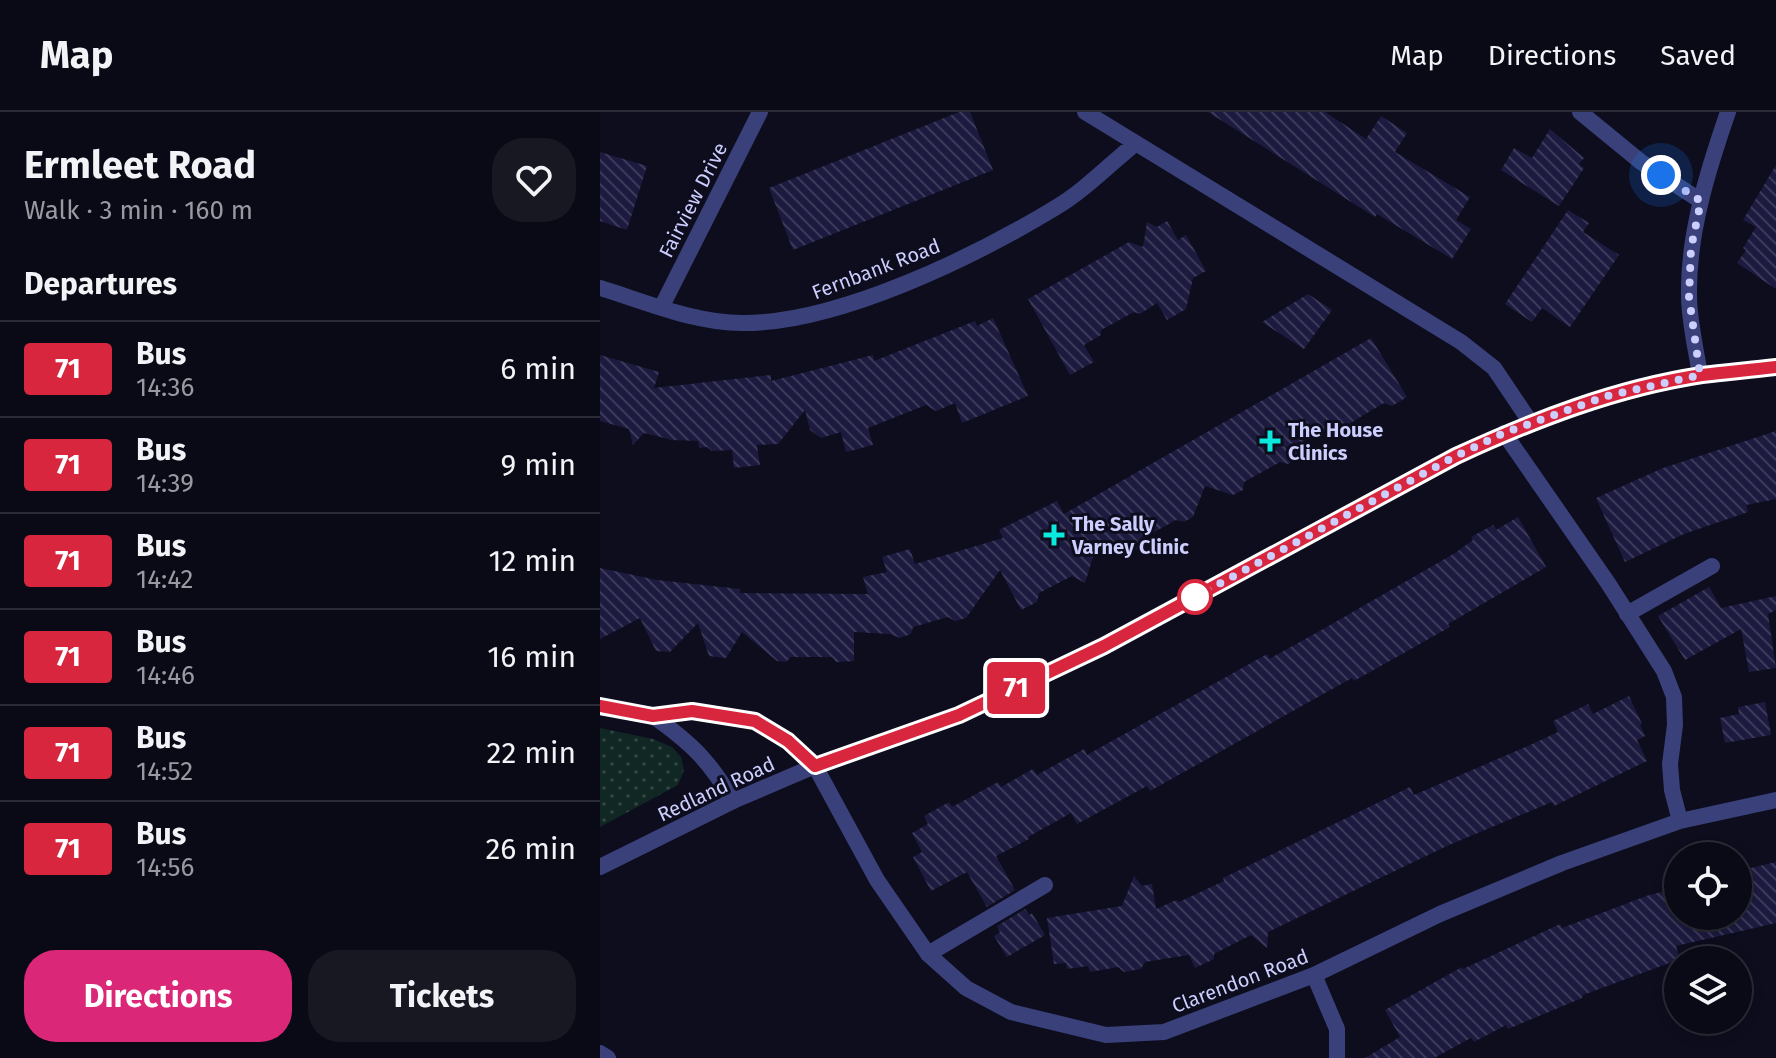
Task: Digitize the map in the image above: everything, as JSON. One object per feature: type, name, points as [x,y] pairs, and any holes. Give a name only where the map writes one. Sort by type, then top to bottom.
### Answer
[{"type":"street","name":"Fairview Drive","points":[[662,306],[760,112]]},
{"type":"street","points":[[1085,112],[1461,342],[1494,368],[1531,423]]},
{"type":"street","points":[[1580,112],[1641,162],[1701,201]]},
{"type":"street","points":[[1700,375],[1689,297],[1691,248],[1701,201],[1728,112]]},
{"type":"street","name":"Fernbank Road","points":[[600,288],[701,319],[741,323],[794,320],[842,307],[949,265],[1058,207],[1136,143]]},
{"type":"street","name":"Redland Road","points":[[600,867],[733,801],[815,766],[959,715],[1104,646],[1504,433],[1607,396],[1700,375],[1776,367]]},
{"type":"street","points":[[1504,433],[1664,671],[1674,697],[1675,725],[1670,764],[1672,790],[1680,821]]},
{"type":"street","points":[[1627,614],[1712,566]]},
{"type":"street","points":[[600,706],[653,716],[692,744],[733,801]]},
{"type":"street","name":"Clarendon Road","points":[[653,716],[692,711],[755,721],[788,741],[815,766],[877,880],[928,954],[966,988],[1011,1012],[1106,1035],[1164,1032],[1314,975],[1440,914],[1562,863],[1680,821],[1776,800]]},
{"type":"street","points":[[928,954],[1045,885]]},
{"type":"street","points":[[1314,975],[1337,1029],[1337,1058]]},
{"type":"street","points":[[600,1053],[608,1058]]},
{"type":"green space","points":[[600,728],[653,739],[672,747],[681,757],[684,770],[678,785],[600,827]]},
{"type":"building","points":[[959,112],[970,112],[993,170],[793,250],[769,188]]},
{"type":"building","points":[[1208,112],[1325,112],[1366,139],[1381,116],[1407,133],[1395,152],[1470,197],[1456,220],[1471,229],[1452,259],[1377,214],[1375,217]]},
{"type":"building","points":[[1550,129],[1584,158],[1579,164],[1584,168],[1559,206],[1501,170],[1514,148],[1532,158]]},
{"type":"building","points":[[600,152],[647,166],[627,230],[600,221]]},
{"type":"building","points":[[1776,165],[1776,289],[1737,263],[1756,227],[1743,220]]},
{"type":"building","points":[[1568,210],[1589,223],[1583,232],[1619,255],[1570,327],[1542,308],[1532,322],[1505,304]]},
{"type":"building","points":[[1167,221],[1178,240],[1186,235],[1206,271],[1193,278],[1186,309],[1167,320],[1157,303],[1140,314],[1134,312],[1101,330],[1101,335],[1084,345],[1094,362],[1070,375],[1028,299],[1129,242],[1143,247],[1147,222],[1157,227]]},
{"type":"building","points":[[1308,294],[1332,310],[1304,349],[1262,322]]},
{"type":"building","points":[[993,318],[1028,396],[962,423],[955,403],[936,411],[926,405],[868,428],[873,445],[846,452],[841,432],[821,438],[810,430],[805,410],[778,444],[757,445],[760,465],[734,468],[732,450],[712,451],[707,447],[699,448],[698,441],[672,440],[644,433],[633,445],[629,429],[600,421],[600,355],[659,372],[654,388],[771,375],[771,381],[873,355],[874,361],[975,321],[977,326]]},
{"type":"building","points":[[1371,338],[1407,397],[1392,406],[1384,403],[1349,424],[1347,431],[1337,436],[1309,427],[1297,459],[1288,464],[1280,462],[1244,482],[1243,490],[1233,495],[1205,486],[1193,517],[1184,522],[1176,520],[1140,540],[1139,548],[1129,553],[1097,544],[1085,583],[1072,576],[1039,593],[1037,602],[1021,610],[1000,570],[966,618],[955,621],[948,617],[913,627],[911,634],[900,638],[890,634],[854,632],[854,661],[836,662],[832,657],[791,657],[786,662],[777,661],[742,632],[726,658],[709,656],[698,623],[670,652],[656,651],[640,618],[600,639],[600,568],[657,580],[740,589],[740,593],[868,594],[863,577],[887,572],[882,557],[910,549],[915,564],[1003,538],[999,530],[1057,501],[1064,514]]},
{"type":"building","points":[[1776,431],[1776,499],[1746,505],[1748,512],[1684,534],[1625,562],[1596,498],[1663,468]]},
{"type":"building","points":[[1518,517],[1546,567],[1448,624],[1450,627],[1150,791],[1147,786],[1077,824],[1071,813],[996,856],[1015,890],[987,907],[967,872],[931,891],[913,857],[922,852],[912,833],[928,824],[924,816],[949,802],[952,807],[998,782],[1001,787],[1033,769],[1037,775],[1084,749],[1087,755],[1267,654],[1269,659],[1325,628],[1455,553],[1473,540],[1471,537],[1493,525],[1496,530]]},
{"type":"building","points":[[1709,587],[1721,608],[1776,596],[1776,610],[1768,614],[1776,668],[1749,672],[1741,629],[1685,660],[1658,616]]},
{"type":"building","points":[[1629,696],[1642,724],[1645,736],[1637,740],[1647,761],[1554,806],[1552,802],[1449,845],[1268,932],[1267,948],[1251,935],[1214,954],[1214,959],[1195,968],[1189,955],[1145,962],[1141,969],[1124,972],[1118,967],[1090,972],[1088,966],[1067,969],[1066,963],[1054,964],[1047,918],[1122,906],[1134,876],[1142,886],[1152,884],[1156,909],[1176,900],[1179,902],[1410,787],[1414,795],[1558,732],[1553,721],[1588,704],[1593,714]]},
{"type":"building","points":[[1765,702],[1771,735],[1725,743],[1720,718],[1739,714],[1738,707]]},
{"type":"building","points":[[1776,862],[1776,923],[1752,929],[1752,868]]},
{"type":"building","points":[[1664,891],[1664,930],[1746,930],[1664,946],[1664,965],[1583,995],[1508,1029],[1506,1025],[1474,1042],[1471,1038],[1434,1058],[1365,1058],[1400,1037],[1385,1010],[1462,967],[1560,924],[1562,928]]},
{"type":"building","points":[[1025,909],[1029,915],[1032,913],[1045,935],[1007,957],[994,936],[1000,932],[997,926]]},
{"type":"bus line","name":"71","points":[[600,706],[653,716],[692,711],[755,721],[788,741],[815,766],[959,715],[1104,646],[1504,433],[1607,396],[1700,375],[1776,367]]},
{"type":"place","name":"The House Clinics","points":[[1270,441]]},
{"type":"place","name":"The Sally Varney Clinic","points":[[1054,535]]},
{"type":"route","points":[[1195,597],[1504,433],[1607,396],[1700,375],[1689,297],[1691,248],[1701,201],[1661,175]]}]
